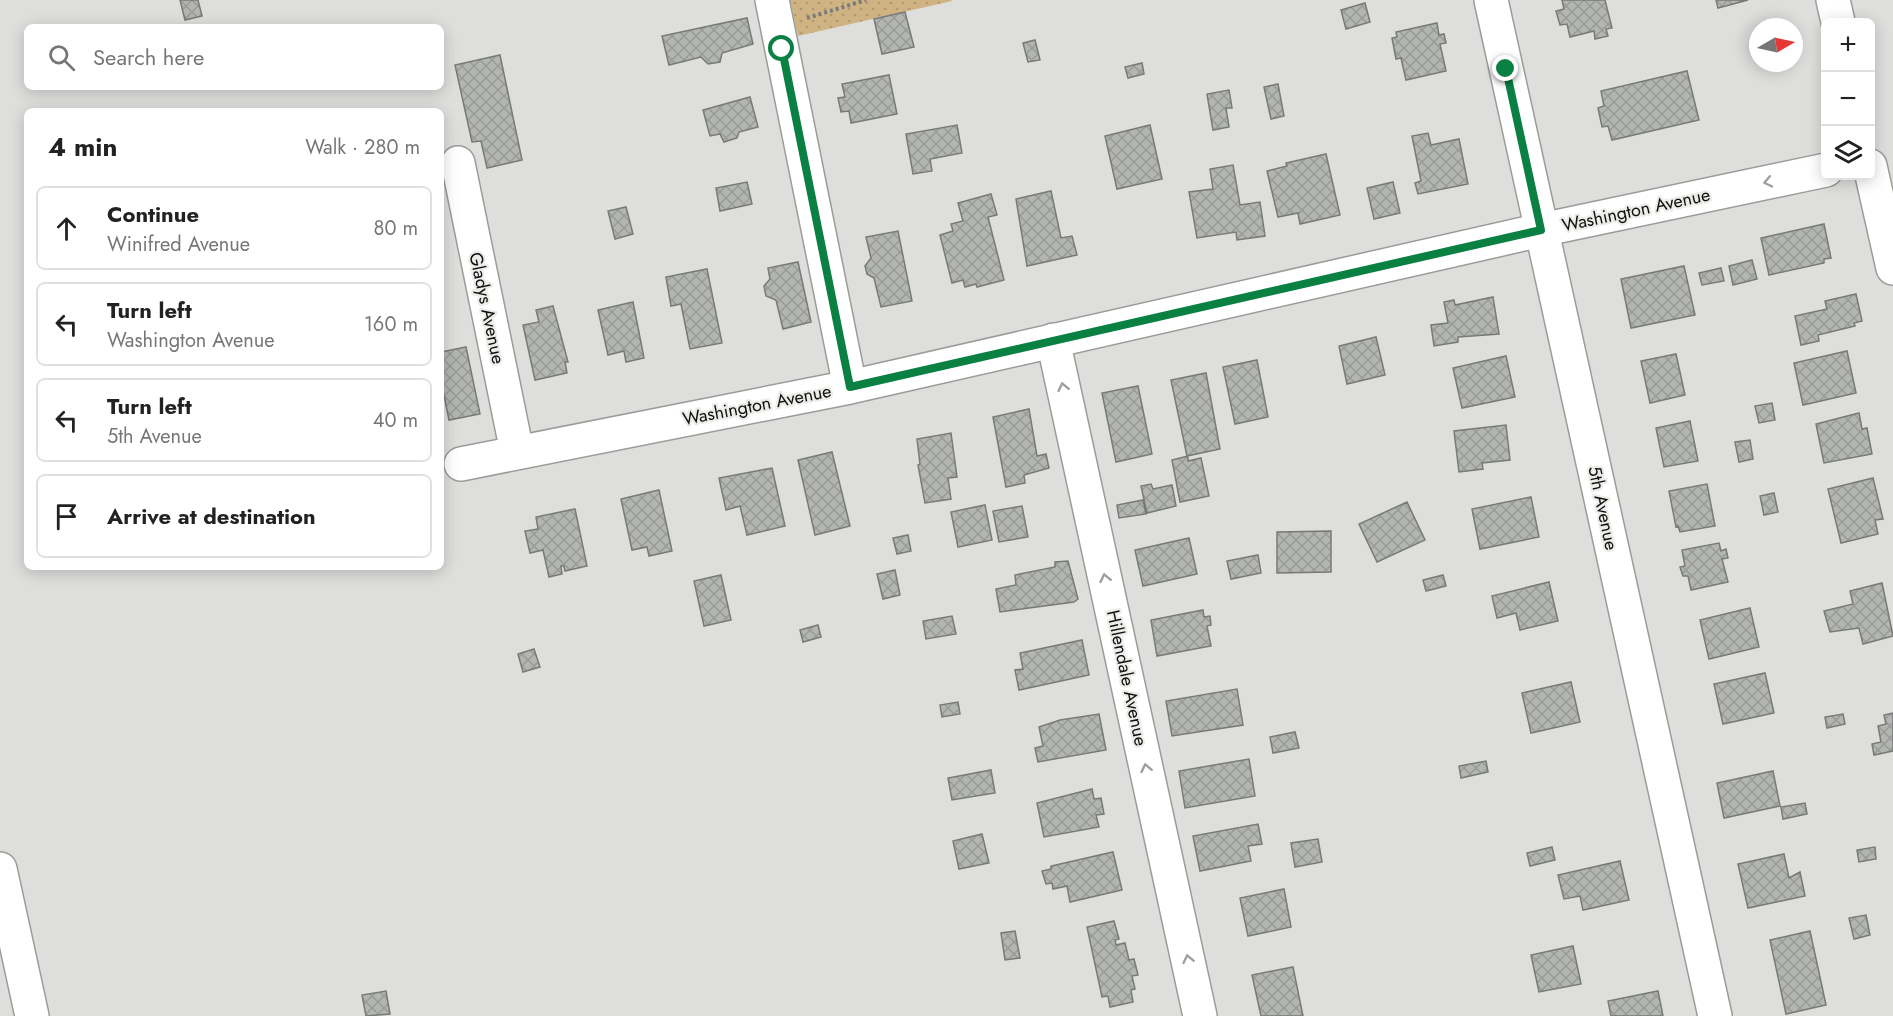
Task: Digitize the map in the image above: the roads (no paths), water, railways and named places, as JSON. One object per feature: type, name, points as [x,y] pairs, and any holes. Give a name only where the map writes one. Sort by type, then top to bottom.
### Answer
[{"type":"street","name":"5th Avenue","points":[[1491,0],[1715,1016]]},
{"type":"street","points":[[1833,0],[1837,18]]},
{"type":"street","points":[[774,13],[850,387]]},
{"type":"street","points":[[1875,159],[1893,155]]},
{"type":"street","name":"Gladys Avenue","points":[[458,163],[517,452]]},
{"type":"street","name":"Washington Avenue","points":[[461,464],[850,387],[1541,230],[1821,171]]},
{"type":"street","points":[[1873,180],[1893,268]]},
{"type":"street","name":"Hillendale Avenue","points":[[1053,340],[1200,1016]]},
{"type":"street","points":[[0,868],[32,1016]]}]
